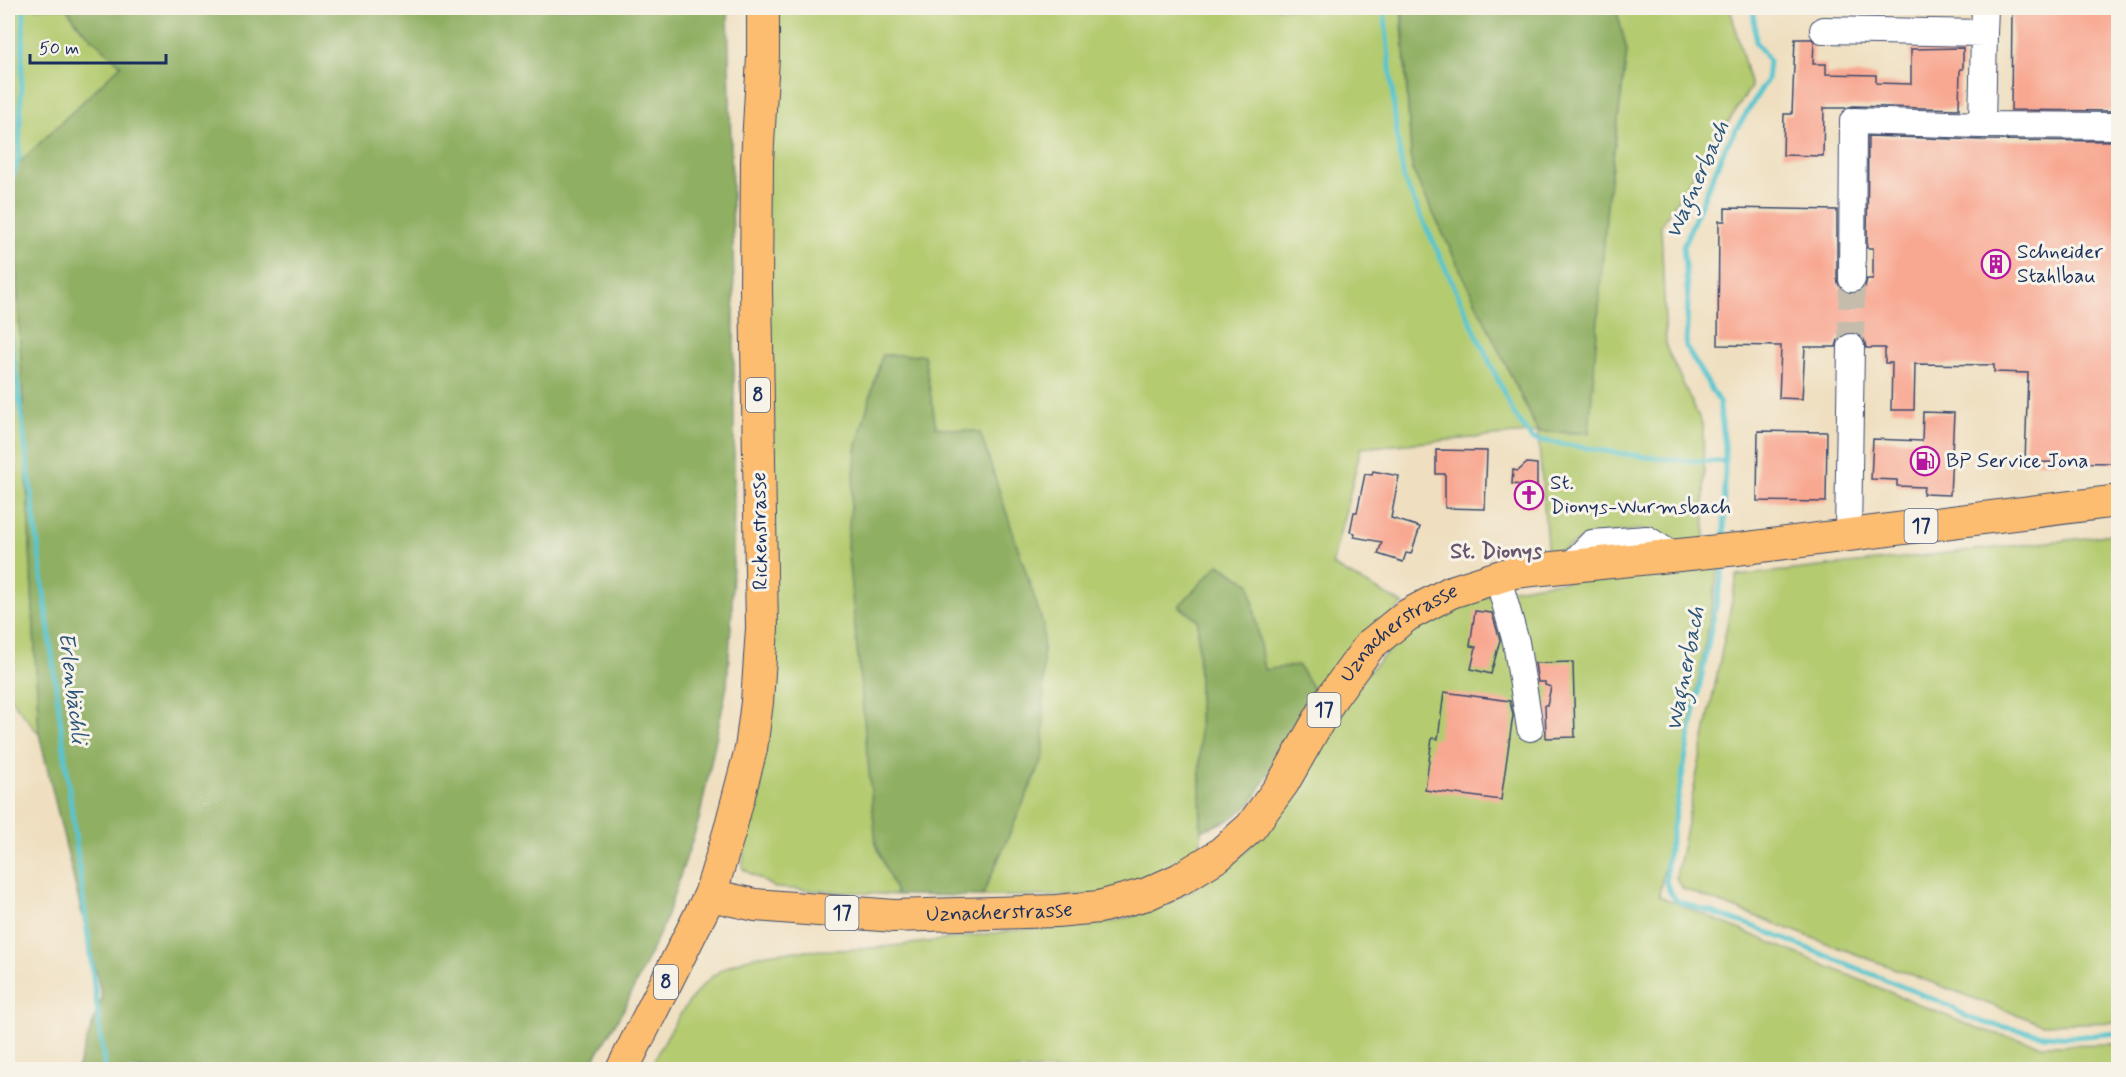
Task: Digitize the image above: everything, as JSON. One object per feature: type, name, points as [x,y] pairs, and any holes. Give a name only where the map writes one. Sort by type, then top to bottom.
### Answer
[{"type":"main road","name":"Rickenstrasse","points":[[746,8],[749,113],[757,161]]},
{"type":"main road","name":"Rickenstrasse","points":[[710,895],[751,749],[758,692],[762,628],[756,289],[757,161],[763,57],[763,8]]},
{"type":"main road","name":"Uznacherstrasse","points":[[710,895],[756,905],[894,916],[1056,911],[1099,907],[1147,894],[1180,879],[1219,855],[1251,827],[1283,783],[1332,697],[1370,645],[1406,616],[1451,592],[1514,572],[1738,549],[2118,501]]},
{"type":"main road","name":"8","points":[[622,1070],[710,895]]},
{"type":"street","points":[[1985,8],[1985,125]]},
{"type":"street","points":[[1823,30],[1984,33]]},
{"type":"street","points":[[1852,279],[1853,121],[2118,126]]},
{"type":"street","points":[[1848,534],[1851,347]]},
{"type":"street","points":[[1498,578],[1516,642],[1530,728]]},
{"type":"green space","points":[[8,8],[66,8],[82,29],[121,65],[12,170],[39,734],[8,695]]},
{"type":"green space","points":[[66,8],[728,8],[734,288],[734,499],[732,610],[727,686],[699,820],[664,924],[624,1009],[588,1069],[77,1069],[102,997],[39,734],[12,170],[121,65],[82,29]]},
{"type":"green space","points":[[771,8],[1401,8],[1412,169],[1538,432],[1361,448],[1332,565],[1403,604],[1315,692],[1298,665],[1264,671],[1250,584],[1179,607],[1198,620],[1201,851],[1105,896],[982,896],[1044,756],[876,844],[897,895],[775,888],[743,869]]},
{"type":"green space","points":[[1402,8],[1616,8],[1627,51],[1607,204],[1589,433],[1538,432],[1412,169]]},
{"type":"green space","points":[[1616,8],[1732,8],[1731,12],[1751,87],[1661,225],[1666,347],[1703,426],[1705,540],[1688,545],[1642,529],[1588,537],[1548,557],[1538,432],[1588,433],[1607,204],[1627,51]]},
{"type":"green space","points":[[882,355],[924,355],[936,427],[980,432],[1043,624],[1044,756],[982,896],[897,895],[876,844],[847,545],[857,444]]},
{"type":"green space","points":[[2118,533],[2118,1022],[2042,1024],[1683,889],[1676,877],[1737,576]]},
{"type":"green space","points":[[1219,564],[1250,584],[1264,670],[1298,665],[1315,692],[1251,804],[1229,820],[1201,831],[1198,620],[1179,606]]},
{"type":"green space","points":[[1719,567],[1659,896],[1978,1029],[2042,1045],[2118,1044],[2118,1070],[649,1070],[680,1014],[700,988],[711,977],[738,962],[771,953],[876,948],[1010,931],[1097,924],[1147,912],[1183,895],[1217,874],[1248,850],[1367,673],[1419,626],[1447,609],[1501,591],[1551,583]]},
{"type":"building","points":[[2012,8],[2118,8],[2118,111],[2011,110]]},
{"type":"building","points":[[1795,39],[1814,41],[1813,64],[1826,64],[1826,74],[1876,75],[1876,83],[1911,84],[1911,49],[1963,48],[1959,109],[1853,106],[1824,108],[1823,156],[1783,155],[1784,114],[1792,114]]},
{"type":"building","name":"Schneider Stahlbau","points":[[1868,136],[2118,141],[2118,463],[2025,462],[2028,373],[1994,372],[1994,365],[1915,364],[1914,410],[1891,410],[1892,363],[1885,363],[1885,348],[1866,348],[1864,339],[1858,334],[1851,332],[1843,334],[1836,347],[1805,347],[1802,399],[1779,398],[1781,346],[1718,345],[1719,221],[1725,221],[1725,208],[1837,210],[1837,279],[1839,286],[1844,292],[1852,294],[1860,292],[1865,287],[1867,279],[1873,279],[1873,248],[1867,248]]},
{"type":"building","points":[[1923,412],[1954,413],[1950,495],[1923,494],[1924,487],[1897,486],[1897,480],[1871,479],[1873,439],[1922,441]]},
{"type":"building","points":[[1758,431],[1827,432],[1826,502],[1757,501]]},
{"type":"building","points":[[1436,450],[1487,451],[1485,509],[1445,508],[1445,474],[1436,474]]},
{"type":"building","name":"St. Dionys-Wurmsbach","points":[[1527,463],[1537,464],[1537,507],[1520,506],[1522,485],[1512,484],[1513,470],[1518,471]]},
{"type":"building","points":[[1373,471],[1399,476],[1391,518],[1420,527],[1411,554],[1406,553],[1403,562],[1378,554],[1382,542],[1354,537],[1355,533],[1350,532],[1365,474],[1372,475]]},
{"type":"building","points":[[1475,611],[1492,613],[1500,640],[1491,674],[1471,669],[1476,647],[1470,646]]},
{"type":"building","points":[[1573,662],[1575,737],[1546,738],[1545,705],[1547,705],[1551,687],[1545,685],[1545,682],[1538,682],[1535,663]]},
{"type":"building","points":[[1444,692],[1510,701],[1513,715],[1501,800],[1425,790],[1432,738],[1438,739]]},
{"type":"waterway","name":"Erlenbächli","points":[[8,192],[19,157],[24,8]]},
{"type":"waterway","points":[[1384,8],[1397,137],[1404,180],[1514,414],[1532,439],[1652,458],[1725,461]]},
{"type":"waterway","name":"Wagnerbach","points":[[1724,541],[1725,446],[1719,402],[1686,347],[1688,299],[1683,246],[1726,146],[1767,80],[1769,61],[1756,42],[1753,8]]},
{"type":"waterway","name":"Erlenbächli","points":[[8,311],[105,1070]]},
{"type":"waterway","name":"Wagnerbach","points":[[1723,560],[1667,861],[1666,882],[1677,901],[1747,924],[1948,1005],[1967,1017],[1985,1023],[2043,1035],[2074,1037],[2118,1033]]},
{"type":"tunnel","points":[[1851,347],[1852,279]]},
{"type":"place","name":"Schneider Stahlbau","points":[[1996,264]]},
{"type":"place","name":"BP Service Jona","points":[[1925,461]]},
{"type":"place","name":"St. Dionys-Wurmsbach","points":[[1529,495]]},
{"type":"district","name":"St. Dionys","points":[[1496,552]]}]
